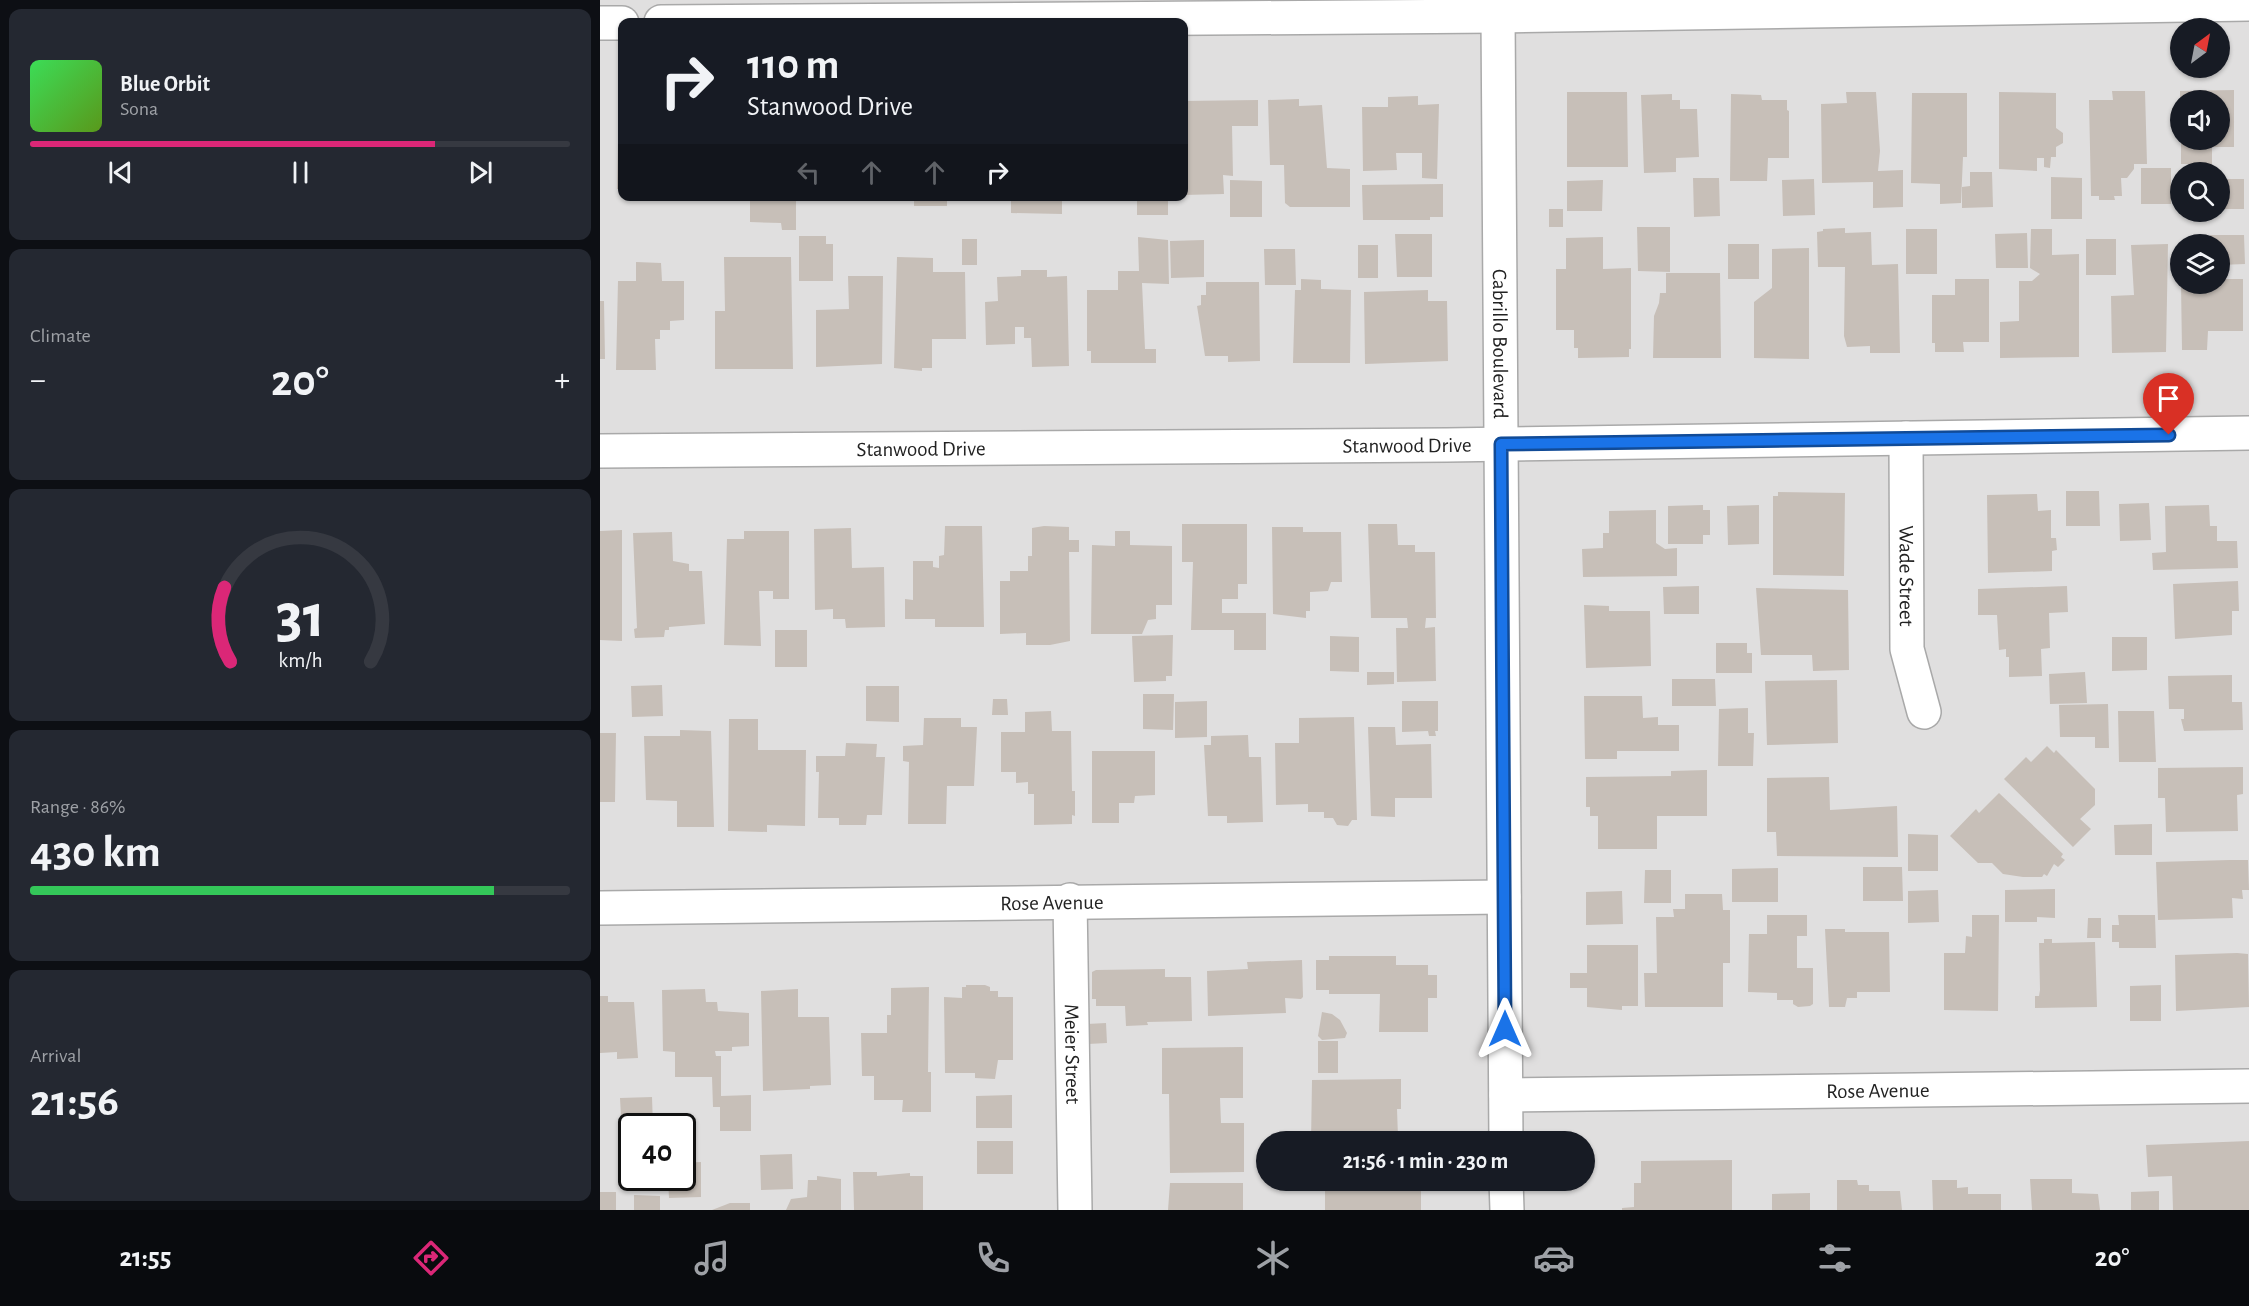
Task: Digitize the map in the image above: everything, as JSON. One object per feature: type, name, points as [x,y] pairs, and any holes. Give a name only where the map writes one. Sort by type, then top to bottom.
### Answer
[{"type":"street","points":[[1188,18],[1498,16],[2249,4]]},
{"type":"street","name":"Cabrillo Boulevard","points":[[1498,16],[1506,1131]]},
{"type":"street","points":[[600,23],[618,23]]},
{"type":"street","name":"Stanwood Drive","points":[[600,451],[1501,444],[2249,433]]},
{"type":"street","name":"Wade Street","points":[[1906,438],[1907,649],[1924,712]]},
{"type":"street","name":"Rose Avenue","points":[[600,908],[1070,900],[1504,897]]},
{"type":"street","name":"Meier Street","points":[[1070,900],[1075,1210]]},
{"type":"street","name":"Rose Avenue","points":[[1506,1095],[2249,1086]]},
{"type":"street","points":[[1506,1191],[1506,1210]]},
{"type":"shaded area","points":[[600,0],[2249,0],[2249,1210],[600,1210]]},
{"type":"building","points":[[2230,90],[2234,90],[2234,147],[2230,147]]},
{"type":"building","points":[[2112,91],[2145,91],[2147,164],[2134,164],[2134,169],[2127,178],[2121,178],[2122,196],[2114,196],[2115,200],[2099,200],[2099,196],[2091,196],[2089,100],[2113,100]]},
{"type":"building","points":[[1567,92],[1627,92],[1628,167],[1567,167]]},
{"type":"building","points":[[1846,92],[1876,92],[1880,151],[1878,171],[1903,170],[1903,207],[1873,208],[1873,182],[1822,183],[1821,104],[1847,103]]},
{"type":"building","points":[[1999,92],[2056,93],[2056,128],[2063,133],[2063,143],[2056,147],[2056,157],[2051,157],[2050,168],[2044,167],[2044,158],[2037,158],[2037,171],[1999,169]]},
{"type":"building","points":[[1912,93],[1967,93],[1967,157],[1963,157],[1961,203],[1940,204],[1940,184],[1911,183]]},
{"type":"building","points":[[1672,94],[1672,100],[1680,100],[1680,109],[1697,109],[1699,157],[1676,158],[1676,172],[1644,173],[1641,95]]},
{"type":"building","points":[[1731,94],[1761,95],[1762,100],[1787,100],[1789,158],[1768,158],[1767,181],[1730,181]]},
{"type":"building","points":[[1418,96],[1418,105],[1439,104],[1437,179],[1422,178],[1422,153],[1396,153],[1397,170],[1363,171],[1362,107],[1388,107],[1388,97]]},
{"type":"building","points":[[1299,99],[1299,106],[1322,105],[1327,168],[1350,169],[1350,207],[1290,207],[1285,203],[1284,165],[1270,165],[1268,100]]},
{"type":"building","points":[[1258,100],[1258,126],[1232,126],[1233,176],[1223,175],[1224,194],[1188,195],[1188,101]]},
{"type":"building","points":[[618,142],[618,189],[617,189]]},
{"type":"building","points":[[2181,150],[2212,150],[2212,162],[2181,162]]},
{"type":"building","points":[[2141,168],[2170,168],[2170,204],[2141,204]]},
{"type":"building","points":[[1970,172],[1992,172],[1993,207],[1962,208],[1962,187],[1970,186]]},
{"type":"building","points":[[2051,177],[2082,178],[2082,219],[2051,219]]},
{"type":"building","points":[[1693,178],[1719,178],[1720,216],[1694,217]]},
{"type":"building","points":[[1814,179],[1815,215],[1783,216],[1782,180]]},
{"type":"building","points":[[2230,179],[2244,179],[2244,209],[2230,209]]},
{"type":"building","points":[[1230,180],[1262,181],[1262,217],[1230,217]]},
{"type":"building","points":[[1603,180],[1602,211],[1567,211],[1567,181]]},
{"type":"building","points":[[1443,184],[1443,217],[1430,217],[1430,220],[1363,220],[1362,185]]},
{"type":"building","points":[[750,201],[796,201],[796,230],[782,230],[781,223],[750,222]]},
{"type":"building","points":[[914,201],[947,201],[947,206],[914,206]]},
{"type":"building","points":[[1011,201],[1062,201],[1062,214],[1011,213]]},
{"type":"building","points":[[1137,201],[1168,201],[1168,215],[1137,215]]},
{"type":"building","points":[[1549,209],[1563,209],[1563,227],[1549,227]]},
{"type":"building","points":[[1637,227],[1670,227],[1670,272],[1638,271]]},
{"type":"building","points":[[1845,228],[1845,233],[1871,232],[1872,265],[1898,264],[1900,353],[1870,353],[1870,346],[1847,347],[1844,336],[1845,267],[1818,267],[1817,232],[1823,229]]},
{"type":"building","points":[[1906,229],[1937,229],[1937,274],[1906,274]]},
{"type":"building","points":[[2031,229],[2052,229],[2052,255],[2079,254],[2079,357],[2000,358],[2000,322],[2019,321],[2019,281],[2032,281],[2040,274],[2030,268]]},
{"type":"building","points":[[2027,233],[2028,268],[1996,268],[1995,234]]},
{"type":"building","points":[[1395,234],[1432,234],[1432,277],[1397,277]]},
{"type":"building","points":[[2230,235],[2244,235],[2245,264],[2230,265]]},
{"type":"building","points":[[799,236],[826,236],[826,244],[833,244],[833,281],[799,281]]},
{"type":"building","points":[[1138,237],[1168,240],[1169,284],[1142,283],[1145,349],[1156,349],[1156,363],[1091,363],[1091,351],[1087,351],[1087,290],[1118,290],[1118,271],[1139,271]]},
{"type":"building","points":[[1603,237],[1603,269],[1631,268],[1631,349],[1629,349],[1629,357],[1578,358],[1578,348],[1574,348],[1574,330],[1556,330],[1556,269],[1566,269],[1566,238]]},
{"type":"building","points":[[962,239],[977,239],[977,265],[962,265]]},
{"type":"building","points":[[2086,239],[2116,239],[2116,275],[2086,275]]},
{"type":"building","points":[[1204,240],[1204,277],[1171,278],[1170,241]]},
{"type":"building","points":[[1728,244],[1759,244],[1759,279],[1728,279]]},
{"type":"building","points":[[2168,244],[2166,352],[2112,353],[2111,296],[2134,295],[2131,245]]},
{"type":"building","points":[[1358,245],[1378,245],[1378,278],[1358,278]]},
{"type":"building","points":[[1809,248],[1809,359],[1754,358],[1754,302],[1772,288],[1772,249]]},
{"type":"building","points":[[1264,249],[1295,249],[1296,285],[1265,285]]},
{"type":"building","points":[[724,257],[791,257],[793,369],[715,369],[715,311],[725,311]]},
{"type":"building","points":[[897,257],[933,258],[933,272],[965,272],[966,339],[932,339],[932,368],[922,368],[922,371],[894,368]]},
{"type":"building","points":[[636,262],[661,263],[662,281],[684,281],[684,320],[670,321],[670,330],[660,330],[660,339],[655,339],[656,370],[616,370],[618,281],[636,281]]},
{"type":"building","points":[[1021,270],[1047,270],[1047,277],[1067,276],[1069,366],[1032,367],[1031,338],[1024,338],[1024,327],[1015,327],[1015,344],[986,345],[985,302],[998,301],[997,277],[1021,276]]},
{"type":"building","points":[[1666,273],[1720,273],[1721,358],[1653,358],[1654,316],[1660,293],[1666,293]]},
{"type":"building","points":[[848,276],[883,276],[882,364],[816,367],[816,310],[849,309]]},
{"type":"building","points":[[1301,279],[1321,280],[1321,289],[1351,290],[1350,363],[1293,363],[1295,290],[1301,290]]},
{"type":"building","points":[[1955,279],[1989,279],[1989,342],[1963,342],[1964,352],[1935,352],[1935,343],[1932,343],[1932,295],[1955,295]]},
{"type":"building","points":[[2230,279],[2243,279],[2243,331],[2208,331],[2207,350],[2182,350],[2181,294],[2230,294]]},
{"type":"building","points":[[1206,282],[1259,282],[1260,361],[1228,362],[1228,356],[1205,356],[1197,306],[1201,305],[1201,295],[1206,295]]},
{"type":"building","points":[[1428,290],[1428,301],[1447,301],[1448,361],[1365,364],[1364,292]]},
{"type":"building","points":[[600,301],[604,301],[605,359],[600,359]]},
{"type":"building","points":[[2066,491],[2099,491],[2100,526],[2066,526]]},
{"type":"building","points":[[1778,492],[1845,493],[1844,576],[1773,575],[1773,496],[1778,496]]},
{"type":"building","points":[[2037,494],[2038,511],[2051,510],[2051,538],[2056,538],[2057,550],[2052,551],[2052,571],[1988,573],[1987,495]]},
{"type":"building","points":[[2149,503],[2151,540],[2120,541],[2119,504]]},
{"type":"building","points":[[1703,505],[1703,510],[1710,510],[1710,535],[1703,535],[1703,544],[1668,544],[1668,506]]},
{"type":"building","points":[[1759,505],[1759,544],[1728,545],[1727,506]]},
{"type":"building","points":[[2209,505],[2210,526],[2217,526],[2217,541],[2237,541],[2238,568],[2153,570],[2152,553],[2166,552],[2165,506]]},
{"type":"building","points":[[1656,510],[1656,543],[1665,549],[1677,548],[1677,576],[1583,577],[1582,549],[1603,548],[1603,533],[1609,533],[1609,511]]},
{"type":"building","points":[[1182,524],[1247,524],[1247,584],[1238,584],[1238,599],[1222,599],[1222,613],[1266,613],[1266,650],[1234,650],[1234,630],[1191,630],[1193,562],[1182,562]]},
{"type":"building","points":[[1368,524],[1397,524],[1398,545],[1415,545],[1415,552],[1435,552],[1436,618],[1426,618],[1425,628],[1435,627],[1436,681],[1397,682],[1396,628],[1408,628],[1407,618],[1371,618]]},
{"type":"building","points":[[945,526],[982,526],[984,627],[935,627],[935,619],[905,619],[905,599],[913,600],[913,561],[933,561],[933,567],[939,568],[939,556],[944,555]]},
{"type":"building","points":[[1069,527],[1069,540],[1079,540],[1079,552],[1069,552],[1070,641],[1050,645],[1026,645],[1026,633],[1000,634],[1000,581],[1010,581],[1010,571],[1028,571],[1028,556],[1032,556],[1032,528]]},
{"type":"building","points":[[1272,527],[1303,527],[1303,532],[1341,532],[1342,582],[1331,582],[1328,591],[1310,592],[1310,611],[1306,611],[1306,618],[1273,614]]},
{"type":"building","points":[[851,528],[852,568],[884,567],[885,627],[846,628],[845,619],[833,619],[833,609],[815,610],[814,529]]},
{"type":"building","points":[[622,530],[622,641],[600,640],[600,531]]},
{"type":"building","points":[[744,531],[789,531],[789,599],[773,599],[773,591],[759,591],[761,646],[724,645],[727,539],[744,539]]},
{"type":"building","points":[[1115,531],[1130,531],[1130,545],[1172,546],[1172,605],[1156,605],[1156,619],[1148,620],[1142,634],[1091,634],[1092,545],[1115,546]]},
{"type":"building","points":[[672,532],[673,561],[689,564],[689,571],[702,571],[705,624],[669,627],[669,630],[665,630],[664,637],[635,638],[634,629],[637,628],[633,533]]},
{"type":"building","points":[[2238,581],[2239,611],[2232,611],[2232,635],[2175,639],[2173,584]]},
{"type":"building","points":[[1699,586],[1699,614],[1664,614],[1663,587]]},
{"type":"building","points":[[2067,586],[2068,612],[2049,613],[2050,648],[2041,649],[2042,676],[2009,677],[2009,657],[2006,657],[2006,649],[1999,650],[1997,615],[1978,615],[1978,589]]},
{"type":"building","points":[[1756,588],[1848,590],[1849,670],[1813,671],[1812,655],[1761,655]]},
{"type":"building","points":[[1584,605],[1609,606],[1609,611],[1650,611],[1651,666],[1586,668]]},
{"type":"building","points":[[775,630],[807,630],[807,667],[775,667]]},
{"type":"building","points":[[1173,635],[1172,676],[1166,676],[1166,681],[1134,682],[1132,636]]},
{"type":"building","points":[[1330,636],[1359,637],[1359,672],[1330,671]]},
{"type":"building","points":[[2112,637],[2147,637],[2147,670],[2112,671]]},
{"type":"building","points":[[1716,643],[1747,643],[1747,653],[1752,653],[1752,673],[1716,673]]},
{"type":"building","points":[[1367,672],[1394,672],[1394,684],[1367,685]]},
{"type":"building","points":[[2085,672],[2087,703],[2050,704],[2049,674]]},
{"type":"building","points":[[2232,675],[2232,702],[2242,702],[2243,730],[2184,731],[2181,719],[2184,719],[2184,709],[2169,709],[2168,676]]},
{"type":"building","points":[[1672,679],[1715,679],[1716,706],[1672,706]]},
{"type":"building","points":[[1837,680],[1838,743],[1767,745],[1765,681]]},
{"type":"building","points":[[662,685],[663,716],[632,717],[631,686]]},
{"type":"building","points":[[866,686],[899,686],[899,722],[866,721]]},
{"type":"building","points":[[1143,694],[1174,694],[1173,730],[1143,729]]},
{"type":"building","points":[[1584,696],[1642,696],[1643,718],[1658,717],[1658,725],[1679,725],[1679,751],[1617,751],[1617,759],[1585,759]]},
{"type":"building","points":[[993,699],[1007,699],[1008,715],[992,715]]},
{"type":"building","points":[[1207,701],[1207,737],[1175,738],[1175,702]]},
{"type":"building","points":[[1402,701],[1438,701],[1436,736],[1429,736],[1428,731],[1402,732]]},
{"type":"building","points":[[2108,704],[2109,748],[2095,748],[2095,737],[2060,737],[2059,705]]},
{"type":"building","points":[[1748,708],[1748,733],[1754,733],[1753,766],[1718,766],[1719,709]]},
{"type":"building","points":[[1051,711],[1052,731],[1071,731],[1072,791],[1075,791],[1075,816],[1072,815],[1072,824],[1034,825],[1034,794],[1028,794],[1028,782],[1016,783],[1016,772],[1001,772],[1001,732],[1025,732],[1025,712]]},
{"type":"building","points":[[2118,711],[2154,711],[2156,762],[2119,762]]},
{"type":"building","points":[[1354,717],[1357,820],[1352,820],[1348,826],[1337,825],[1333,818],[1324,818],[1324,812],[1308,812],[1308,804],[1276,805],[1275,743],[1299,743],[1299,718]]},
{"type":"building","points":[[924,718],[961,718],[961,727],[977,727],[974,786],[947,786],[946,824],[908,824],[909,762],[903,761],[903,746],[923,745]]},
{"type":"building","points":[[729,719],[758,719],[758,750],[806,750],[805,826],[767,825],[767,832],[728,831]]},
{"type":"building","points":[[1368,727],[1395,727],[1396,745],[1431,744],[1432,798],[1395,798],[1395,817],[1371,816]]},
{"type":"building","points":[[680,730],[711,731],[714,827],[677,827],[677,801],[646,800],[644,736],[680,736]]},
{"type":"building","points":[[600,733],[616,733],[615,802],[600,802]]},
{"type":"building","points":[[1248,735],[1249,757],[1261,757],[1263,822],[1227,823],[1227,816],[1208,816],[1204,745],[1211,745],[1211,736]]},
{"type":"building","points":[[846,743],[877,744],[876,757],[885,757],[882,815],[867,815],[866,825],[839,825],[839,818],[818,818],[819,772],[816,772],[816,756],[845,756]]},
{"type":"building","points":[[2047,746],[2054,753],[2056,750],[2095,789],[2095,805],[2080,819],[2091,829],[2073,847],[2004,779],[2026,757],[2031,762]]},
{"type":"building","points":[[1092,751],[1155,751],[1155,795],[1135,796],[1134,803],[1119,803],[1119,823],[1092,823]]},
{"type":"building","points":[[2243,767],[2243,794],[2237,795],[2238,831],[2166,832],[2165,798],[2158,798],[2158,768]]},
{"type":"building","points":[[1707,770],[1707,816],[1657,816],[1657,849],[1598,849],[1598,816],[1590,816],[1590,807],[1586,807],[1586,777],[1671,776],[1671,771]]},
{"type":"building","points":[[1829,777],[1830,810],[1897,806],[1898,857],[1777,856],[1776,832],[1767,832],[1767,778]]},
{"type":"building","points":[[1999,793],[2063,854],[2061,857],[2065,860],[2058,867],[2054,864],[2047,876],[2044,874],[2042,877],[2023,877],[2003,874],[1992,863],[1978,863],[1950,836],[1976,809],[1979,813]]},
{"type":"building","points":[[2152,824],[2152,855],[2115,855],[2114,825]]},
{"type":"building","points":[[1908,834],[1938,835],[1938,871],[1908,871]]},
{"type":"building","points":[[2248,860],[2249,890],[2242,890],[2243,899],[2232,898],[2233,918],[2158,920],[2156,862]]},
{"type":"building","points":[[1863,867],[1902,867],[1903,901],[1863,901]]},
{"type":"building","points":[[1778,868],[1778,902],[1732,902],[1732,869]]},
{"type":"building","points":[[1645,870],[1671,870],[1671,903],[1644,903]]},
{"type":"building","points":[[2055,889],[2055,918],[2037,917],[2037,922],[2005,922],[2005,890]]},
{"type":"building","points":[[1938,890],[1939,922],[1908,923],[1908,891]]},
{"type":"building","points":[[1622,891],[1623,924],[1586,925],[1586,892]]},
{"type":"building","points":[[1685,894],[1722,894],[1723,910],[1730,910],[1730,963],[1723,963],[1723,1007],[1645,1007],[1644,973],[1657,973],[1656,917],[1674,917],[1673,909],[1685,909]]},
{"type":"building","points":[[1767,915],[1807,915],[1807,936],[1797,936],[1797,968],[1813,968],[1813,1004],[1810,1006],[1798,1007],[1793,1004],[1793,1000],[1777,1000],[1777,993],[1748,992],[1749,934],[1767,934]]},
{"type":"building","points":[[1972,915],[1999,915],[1998,1011],[1944,1010],[1944,953],[1965,953],[1966,936],[1972,937]]},
{"type":"building","points":[[2118,915],[2155,915],[2156,948],[2119,948],[2119,942],[2112,942],[2112,925],[2119,925]]},
{"type":"building","points":[[2088,918],[2101,918],[2101,938],[2087,938]]},
{"type":"building","points":[[1825,929],[1845,929],[1845,932],[1889,932],[1890,992],[1857,992],[1857,998],[1847,998],[1845,1007],[1829,1007]]},
{"type":"building","points":[[2044,939],[2052,939],[2052,943],[2095,942],[2097,1007],[2035,1008],[2035,996],[2039,996],[2040,990],[2039,943],[2044,943]]},
{"type":"building","points":[[1587,945],[1638,945],[1638,1006],[1622,1006],[1622,1010],[1587,1007],[1587,988],[1570,988],[1570,973],[1587,973]]},
{"type":"building","points":[[2248,954],[2249,1007],[2176,1011],[2175,955]]},
{"type":"building","points":[[1329,956],[1396,956],[1396,965],[1428,965],[1428,975],[1437,975],[1437,998],[1428,998],[1428,1032],[1379,1032],[1380,994],[1329,994],[1329,990],[1316,990],[1316,960],[1329,960]]},
{"type":"building","points":[[1302,960],[1303,997],[1301,999],[1285,998],[1286,1013],[1208,1016],[1207,971],[1248,969],[1247,962]]},
{"type":"building","points":[[1165,969],[1165,977],[1191,977],[1192,1021],[1147,1022],[1148,1025],[1126,1026],[1125,1006],[1096,1006],[1096,999],[1092,999],[1092,972],[1096,970]]},
{"type":"building","points":[[985,985],[990,987],[990,991],[998,991],[998,997],[1013,997],[1013,1060],[998,1060],[995,1079],[975,1078],[975,1073],[945,1073],[944,997],[962,998],[962,987]]},
{"type":"building","points":[[2161,985],[2161,1021],[2130,1021],[2130,986]]},
{"type":"building","points":[[929,987],[928,1072],[931,1072],[931,1112],[902,1112],[903,1100],[874,1100],[874,1076],[862,1076],[861,1033],[887,1033],[887,1015],[891,1015],[891,988]]},
{"type":"building","points":[[705,989],[706,1002],[717,1002],[718,1011],[749,1013],[749,1046],[732,1047],[732,1051],[715,1051],[716,1056],[721,1056],[721,1096],[751,1095],[751,1131],[720,1131],[720,1107],[713,1107],[712,1077],[675,1077],[675,1052],[663,1051],[662,990]]},
{"type":"building","points":[[798,989],[798,1017],[829,1017],[831,1085],[810,1086],[810,1089],[763,1091],[761,991]]},
{"type":"building","points":[[600,996],[608,996],[608,1002],[634,1002],[638,1058],[617,1059],[617,1052],[600,1053]]},
{"type":"building","points":[[1322,1012],[1332,1014],[1340,1020],[1347,1033],[1345,1038],[1322,1040],[1318,1036]]},
{"type":"building","points":[[1106,1023],[1107,1043],[1088,1044],[1087,1024]]},
{"type":"building","points":[[1318,1041],[1338,1041],[1338,1073],[1318,1073]]},
{"type":"building","points":[[1243,1047],[1243,1098],[1220,1098],[1221,1123],[1244,1123],[1244,1172],[1170,1173],[1169,1094],[1162,1094],[1162,1048]]},
{"type":"building","points":[[1401,1079],[1401,1109],[1397,1109],[1398,1131],[1311,1131],[1312,1080]]},
{"type":"building","points":[[1012,1095],[1012,1128],[976,1128],[976,1096]]},
{"type":"building","points":[[652,1097],[653,1113],[621,1113],[620,1098]]},
{"type":"building","points":[[977,1141],[1013,1141],[1013,1174],[977,1174]]},
{"type":"building","points":[[2249,1141],[2249,1210],[2173,1210],[2172,1176],[2148,1177],[2146,1145]]},
{"type":"building","points":[[792,1154],[793,1189],[761,1190],[760,1155]]},
{"type":"building","points":[[1732,1160],[1732,1210],[1622,1210],[1622,1208],[1634,1207],[1634,1183],[1641,1183],[1641,1161]]},
{"type":"building","points":[[696,1162],[701,1162],[701,1197],[669,1198],[669,1191],[696,1191]]},
{"type":"building","points":[[853,1172],[877,1172],[877,1176],[910,1173],[910,1176],[923,1176],[923,1210],[854,1210]]},
{"type":"building","points":[[817,1176],[841,1179],[841,1210],[786,1210],[791,1199],[807,1197],[808,1180],[817,1180]]},
{"type":"building","points":[[2030,1179],[2072,1179],[2072,1193],[2098,1194],[2100,1210],[2032,1210]]},
{"type":"building","points":[[1837,1180],[1857,1180],[1858,1185],[1869,1185],[1869,1191],[1900,1191],[1902,1210],[1837,1210]]},
{"type":"building","points":[[1932,1180],[1957,1180],[1957,1188],[1968,1187],[1968,1194],[2001,1194],[2001,1210],[1933,1210]]},
{"type":"building","points":[[1170,1183],[1243,1183],[1243,1210],[1168,1210]]},
{"type":"building","points":[[1325,1191],[1421,1191],[1421,1210],[1325,1210]]},
{"type":"building","points":[[2159,1191],[2159,1210],[2131,1210],[2131,1192]]},
{"type":"building","points":[[600,1192],[616,1192],[616,1210],[600,1210]]},
{"type":"building","points":[[1810,1193],[1810,1210],[1772,1210],[1772,1194]]},
{"type":"building","points":[[634,1195],[660,1196],[660,1210],[634,1210]]},
{"type":"building","points":[[730,1203],[750,1203],[750,1210],[712,1210]]},
{"type":"route","points":[[1505,1029],[1501,444],[2169,435]]}]
